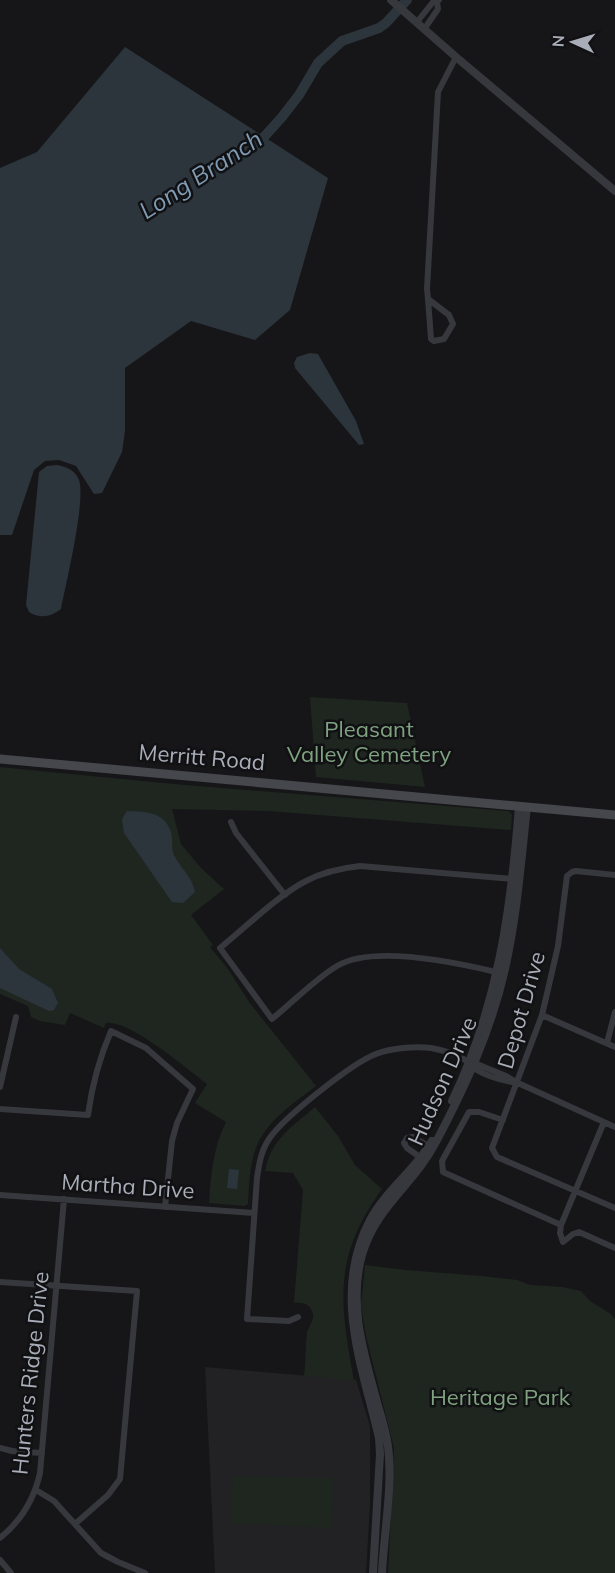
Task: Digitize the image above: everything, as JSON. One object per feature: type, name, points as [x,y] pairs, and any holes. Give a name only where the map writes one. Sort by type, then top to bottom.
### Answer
[{"type":"main road","name":"Merritt Road","points":[[0,759],[615,815]]},
{"type":"street","points":[[391,0],[615,191]]},
{"type":"street","points":[[417,22],[433,2],[438,1],[438,9],[425,28]]},
{"type":"street","points":[[428,299],[450,315],[453,324],[444,339],[434,341],[431,339],[427,289],[438,92],[456,57]]},
{"type":"street","name":"Hudson Drive","points":[[382,1573],[390,1459],[360,1334],[356,1304],[362,1254],[378,1217],[431,1147],[472,1064],[501,973],[522,869],[523,807]]},
{"type":"street","name":"Hudson Drive","points":[[501,973],[523,807]]},
{"type":"street","points":[[231,822],[236,833],[285,895]]},
{"type":"street","points":[[501,973],[457,963],[401,957],[377,955],[358,958],[338,966],[272,1019],[220,948],[285,895],[306,881],[340,869],[360,866],[513,879]]},
{"type":"street","name":"Depot Drive","points":[[575,1190],[497,1156],[493,1152],[492,1145],[518,1083],[542,1015],[558,946],[569,874],[576,872],[615,875]]},
{"type":"street","points":[[607,1043],[615,1012]]},
{"type":"street","points":[[542,1015],[615,1047]]},
{"type":"street","points":[[0,1087],[16,1017]]},
{"type":"street","points":[[0,1109],[88,1115],[97,1066],[111,1031],[146,1048],[194,1089],[177,1123],[172,1141],[165,1207]]},
{"type":"street","points":[[298,1317],[289,1321],[247,1319],[254,1213],[261,1156],[270,1138],[285,1120],[357,1064],[376,1054],[401,1048],[430,1048],[453,1054],[504,1081],[518,1083],[615,1126]]},
{"type":"street","points":[[503,1120],[479,1112],[469,1112],[442,1161],[441,1169],[446,1175],[561,1225]]},
{"type":"street","points":[[604,1122],[561,1225],[560,1233],[563,1242],[579,1232],[615,1248]]},
{"type":"street","points":[[423,1160],[406,1148],[404,1143],[408,1138],[413,1137],[431,1147]]},
{"type":"street","name":"Hudson Drive","points":[[373,1573],[379,1438],[351,1314],[351,1284],[359,1245],[370,1219],[389,1194],[423,1160]]},
{"type":"street","points":[[575,1190],[615,1208]]},
{"type":"street","name":"Martha Drive","points":[[0,1195],[254,1213]]},
{"type":"street","name":"Hunters Ridge Drive","points":[[0,1538],[18,1521],[36,1490],[42,1453],[64,1199]]},
{"type":"street","points":[[0,1282],[137,1292],[120,1479],[108,1495],[75,1524]]},
{"type":"street","points":[[0,1448],[42,1453]]},
{"type":"street","points":[[36,1490],[54,1501],[101,1553],[145,1573]]},
{"type":"street","points":[[0,1560],[11,1573]]},
{"type":"shaded area","points":[[205,1367],[356,1380],[370,1426],[370,1505],[366,1573],[215,1573]]},
{"type":"green space","name":"Pleasant Valley Cemetery","points":[[310,697],[407,703],[425,787],[316,777]]},
{"type":"green space","points":[[0,767],[173,784],[508,811],[512,814],[511,830],[268,811],[172,809],[181,844],[201,868],[224,889],[191,915],[213,945],[210,947],[228,969],[249,1002],[316,1086],[278,1117],[262,1136],[252,1164],[248,1204],[245,1206],[209,1203],[215,1151],[226,1122],[195,1103],[207,1084],[158,1047],[129,1029],[106,1023],[104,1028],[70,1013],[65,1025],[40,1021],[31,1017],[28,1006],[0,994]]},
{"type":"green space","points":[[315,1107],[338,1136],[355,1165],[382,1189],[366,1214],[347,1260],[344,1282],[345,1328],[354,1381],[304,1376],[307,1332],[313,1314],[306,1304],[294,1303],[303,1190],[293,1173],[265,1171],[277,1142]]},
{"type":"green space","name":"Heritage Park","points":[[365,1265],[482,1276],[517,1280],[530,1285],[562,1287],[581,1291],[590,1301],[611,1314],[615,1319],[615,1573],[388,1573],[394,1448],[366,1336],[361,1306]]},
{"type":"green space","points":[[233,1476],[334,1478],[332,1528],[230,1523]]},
{"type":"water","points":[[125,47],[328,178],[290,310],[255,340],[191,321],[125,368],[125,431],[122,452],[102,493],[94,494],[76,466],[59,460],[45,461],[34,470],[12,535],[0,535],[0,168],[37,152]]},
{"type":"water","points":[[310,353],[318,354],[356,421],[364,444],[359,445],[295,368],[294,363],[297,357]]},
{"type":"water","points":[[57,465],[70,470],[79,480],[80,505],[61,609],[53,614],[41,616],[29,612],[26,605],[39,472],[47,466]]},
{"type":"water","points":[[127,811],[159,816],[168,825],[172,835],[174,855],[191,881],[195,892],[183,903],[172,902],[124,833],[122,819]]},
{"type":"water","points":[[0,948],[19,969],[52,989],[58,1003],[54,1010],[49,1011],[0,988]]},
{"type":"water","points":[[229,1169],[239,1170],[237,1189],[227,1188]]},
{"type":"waterway","name":"Long Branch","points":[[253,144],[264,137],[282,117],[299,95],[318,63],[342,41],[379,28],[407,0]]}]
